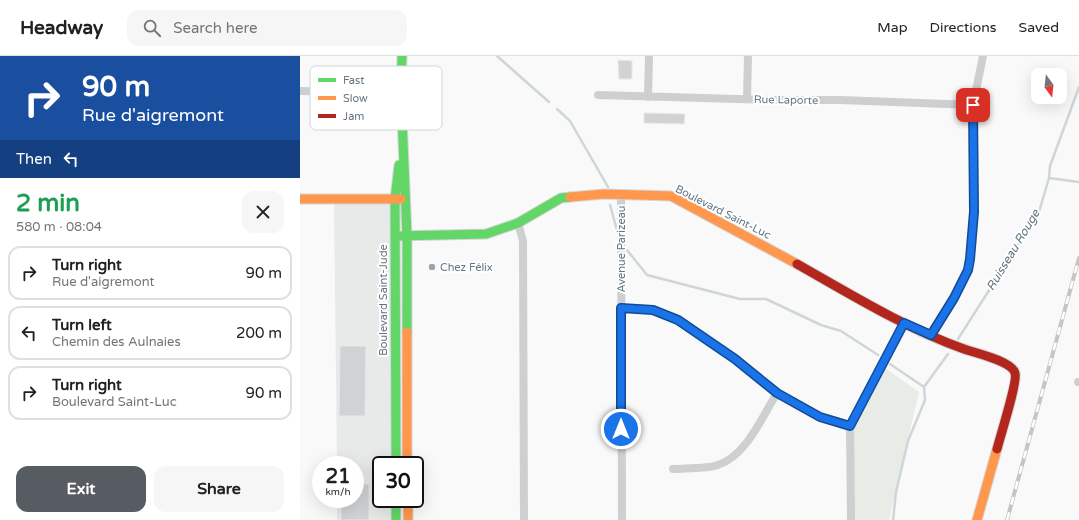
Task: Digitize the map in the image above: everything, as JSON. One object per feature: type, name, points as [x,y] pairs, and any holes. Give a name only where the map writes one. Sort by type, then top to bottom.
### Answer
[{"type":"street","name":"Boulevard Saint-Jude","points":[[402,56],[402,66]]},
{"type":"street","points":[[648,97],[649,56]]},
{"type":"street","points":[[747,99],[748,56]]},
{"type":"street","points":[[931,335],[954,298],[968,270],[972,248],[974,212],[973,105],[982,56]]},
{"type":"street","points":[[300,91],[310,91]]},
{"type":"street","name":"Rue Laporte","points":[[598,95],[973,105]]},
{"type":"street","name":"Boulevard Saint-Jude","points":[[402,130],[407,236],[407,456]]},
{"type":"street","name":"Boulevard Saint-Jude","points":[[396,456],[395,199],[402,135]]},
{"type":"street","name":"Boulevard Saint-Luc","points":[[395,236],[486,234],[518,223],[561,198],[604,194],[671,196],[904,323],[963,349],[997,360],[1011,367],[1015,371],[1016,375],[1013,391],[977,520]]},
{"type":"street","name":"Avenue Parizeau","points":[[621,195],[622,520]]},
{"type":"street","points":[[300,199],[405,199]]},
{"type":"street","points":[[518,223],[523,241],[524,520]]},
{"type":"street","points":[[621,308],[653,310],[678,320],[735,359],[777,393],[820,417],[850,426]]},
{"type":"street","points":[[851,520],[850,426],[904,323]]},
{"type":"street","points":[[673,469],[717,466],[730,460],[744,448],[777,393]]},
{"type":"street","points":[[396,508],[396,520]]},
{"type":"street","points":[[408,508],[408,520]]},
{"type":"shaded area","points":[[393,200],[394,456],[372,456],[372,508],[394,508],[394,520],[337,520],[337,508],[364,508],[364,456],[337,456],[334,201]]},
{"type":"shaded area","points":[[881,365],[919,392],[889,520],[855,520],[850,426]]},
{"type":"building","points":[[618,60],[632,61],[632,79],[619,79]]},
{"type":"building","points":[[644,113],[685,114],[684,124],[644,123]]},
{"type":"building","points":[[340,346],[366,346],[365,416],[339,416]]},
{"type":"building","points":[[364,484],[369,484],[369,520],[341,520],[341,508],[364,508]]},
{"type":"waterway","points":[[497,56],[549,102]]},
{"type":"waterway","name":"Ruisseau Rouge","points":[[958,339],[1039,212],[1049,178],[1050,166],[1079,87]]},
{"type":"waterway","points":[[557,109],[570,121],[608,187]]},
{"type":"waterway","points":[[1049,178],[1079,182]]},
{"type":"waterway","points":[[610,205],[618,234]]},
{"type":"waterway","points":[[627,250],[647,275],[740,299],[766,299],[821,325],[841,331],[878,355]]},
{"type":"waterway","name":"Ruisseau Rouge","points":[[893,520],[896,492],[908,441],[925,400],[924,387],[948,354]]},
{"type":"waterway","points":[[890,364],[924,387]]},
{"type":"railway","points":[[1007,520],[1079,258]]},
{"type":"traffic: fast","points":[[402,56],[402,66]]},
{"type":"traffic: fast","points":[[403,130],[407,236],[407,332]]},
{"type":"traffic: fast","points":[[396,456],[395,199],[399,165]]},
{"type":"traffic: fast","points":[[395,236],[486,234],[518,223],[561,198],[570,197]]},
{"type":"traffic: fast","points":[[396,508],[396,520]]},
{"type":"traffic: slow","points":[[570,197],[604,194],[671,196],[797,264]]},
{"type":"traffic: slow","points":[[300,199],[401,199]]},
{"type":"traffic: slow","points":[[407,332],[407,456]]},
{"type":"traffic: slow","points":[[977,520],[997,449]]},
{"type":"traffic: slow","points":[[408,508],[408,520]]},
{"type":"traffic: jam","points":[[797,264],[858,299],[921,332],[1000,361],[1012,369],[1015,373],[1014,387],[997,449]]},
{"type":"place","name":"Chez Félix","points":[[432,267]]},
{"type":"route","points":[[621,429],[621,308],[653,310],[678,320],[735,359],[777,393],[820,417],[850,426],[904,323],[931,335],[954,298],[968,270],[972,248],[974,212],[973,105]]}]
